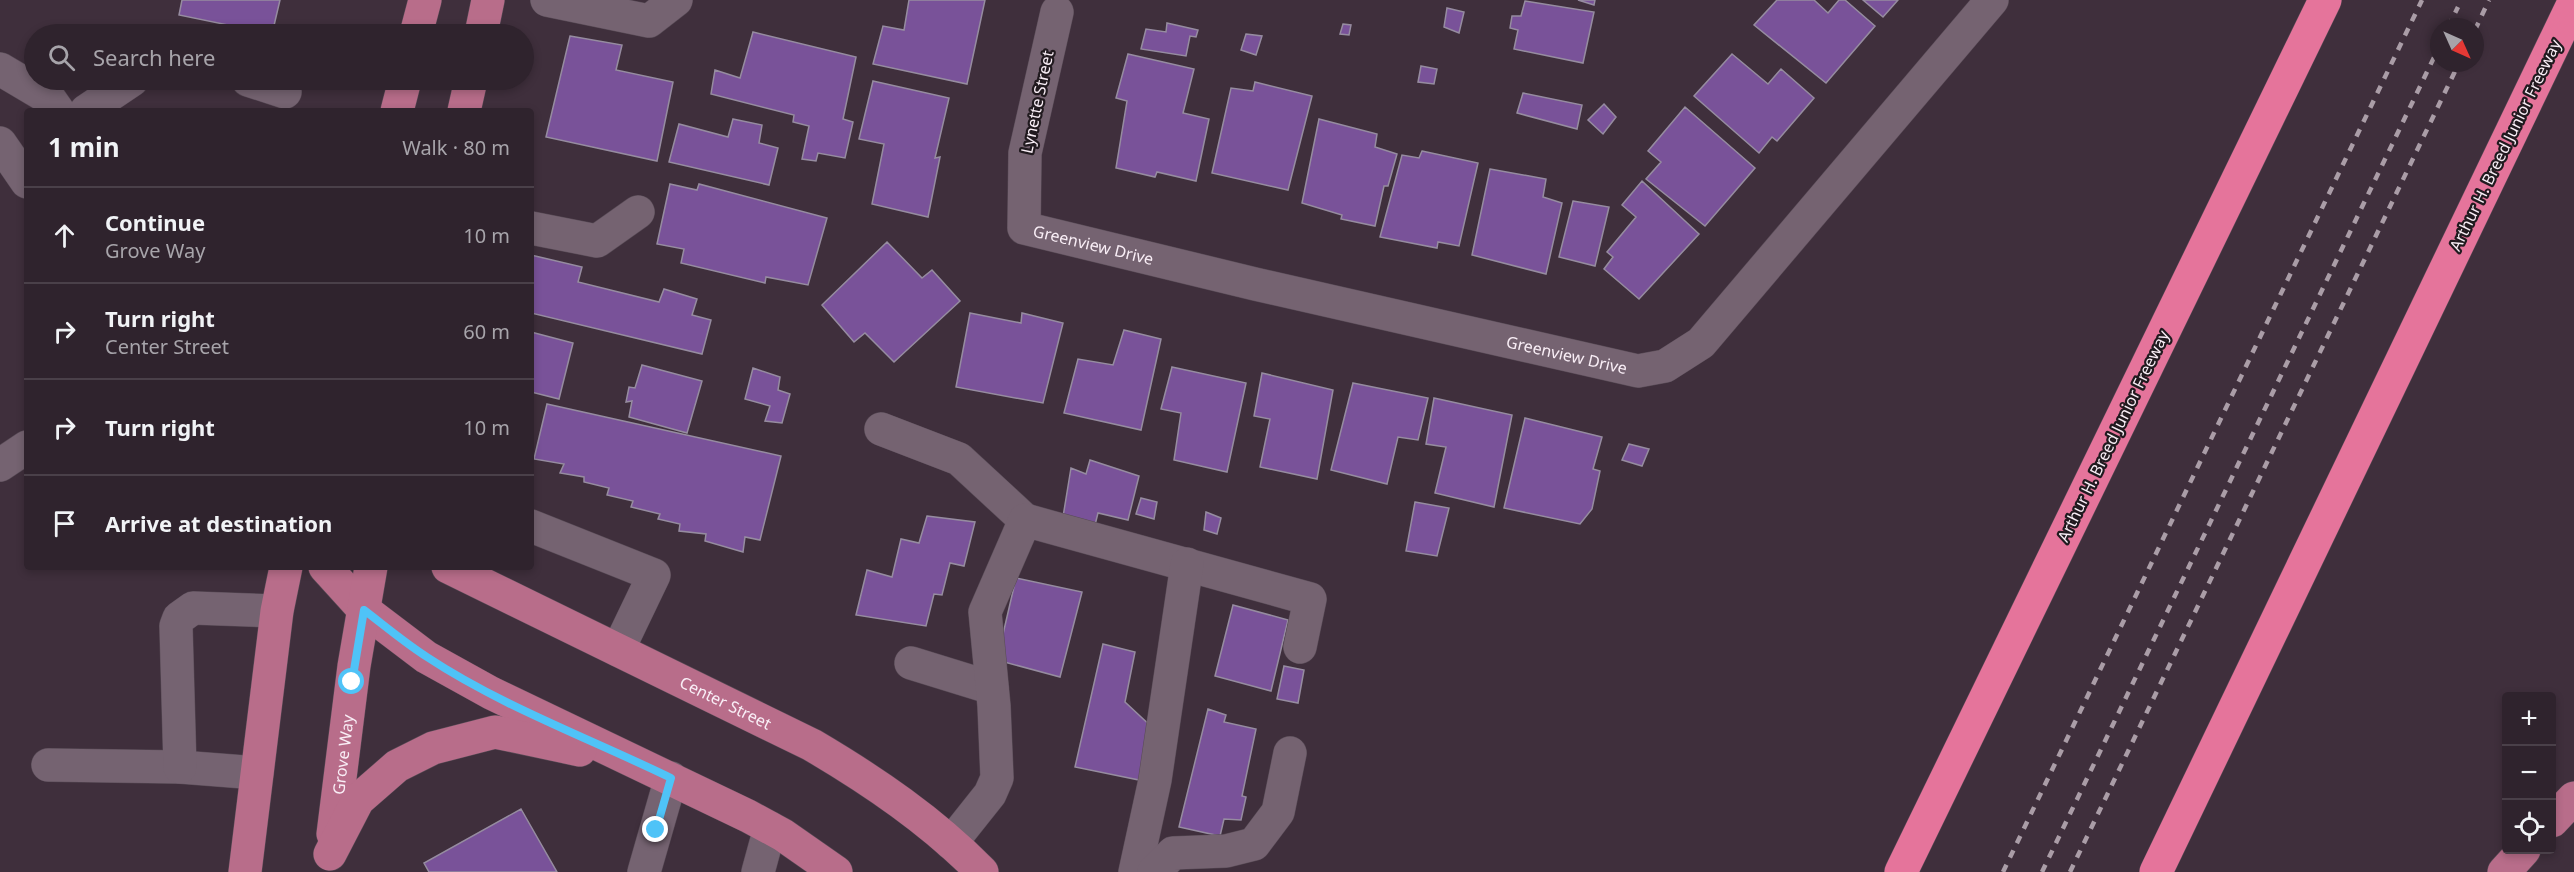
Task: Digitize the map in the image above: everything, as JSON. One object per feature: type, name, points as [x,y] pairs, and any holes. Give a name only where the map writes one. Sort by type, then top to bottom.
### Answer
[{"type":"highway","name":"Arthur H. Breed Junior Freeway","points":[[1901,872],[2325,0]]},
{"type":"highway","name":"Arthur H. Breed Junior Freeway","points":[[2156,872],[2574,2]]},
{"type":"main road","points":[[419,24],[425,0]]},
{"type":"main road","points":[[483,24],[488,0]]},
{"type":"main road","points":[[398,108],[402,90]]},
{"type":"main road","points":[[465,108],[469,90]]},
{"type":"main road","points":[[245,872],[277,611],[285,570]]},
{"type":"main road","points":[[328,570],[364,610],[426,657],[519,706],[770,828],[836,872]]},
{"type":"main road","name":"Grove Way","points":[[329,863],[354,666],[371,570]]},
{"type":"main road","name":"Center Street","points":[[454,570],[812,745],[889,794],[951,843],[982,872]]},
{"type":"main road","points":[[329,863],[358,800],[397,766],[433,748],[495,732],[638,762]]},
{"type":"main road","points":[[2556,817],[2574,798]]},
{"type":"main road","points":[[2504,872],[2520,854]]},
{"type":"street","points":[[547,0],[649,21],[676,0]]},
{"type":"street","name":"Greenview Drive","points":[[1024,228],[1255,284],[1638,371],[1665,366],[1701,343],[1992,0]]},
{"type":"street","name":"Lynette Street","points":[[1024,228],[1025,153],[1057,12]]},
{"type":"street","points":[[0,69],[24,83]]},
{"type":"street","points":[[35,90],[49,98],[56,108]]},
{"type":"street","points":[[90,108],[117,90]]},
{"type":"street","points":[[0,143],[24,178]]},
{"type":"street","points":[[534,229],[597,241],[638,212]]},
{"type":"street","points":[[881,429],[959,459],[1025,520],[1310,599],[1300,647]]},
{"type":"street","points":[[0,465],[24,449]]},
{"type":"street","points":[[951,843],[990,794],[997,778],[993,688],[985,612],[1025,520]]},
{"type":"street","points":[[534,527],[654,575],[618,650]]},
{"type":"street","points":[[1135,872],[1155,780],[1187,564]]},
{"type":"street","points":[[180,767],[176,626],[179,618],[193,608],[277,611]]},
{"type":"street","points":[[911,663],[993,688]]},
{"type":"street","points":[[1154,872],[1173,853],[1226,851],[1254,844],[1278,812],[1290,753]]},
{"type":"street","points":[[48,765],[180,767],[257,773]]},
{"type":"street","points":[[644,872],[671,778]]},
{"type":"street","points":[[758,872],[770,828]]},
{"type":"building","points":[[182,0],[280,0],[274,24],[223,24],[179,15]]},
{"type":"building","points":[[909,0],[985,0],[967,84],[873,64],[883,26],[904,30]]},
{"type":"building","points":[[1578,0],[1595,0],[1594,5]]},
{"type":"building","points":[[1777,0],[1814,0],[1828,13],[1839,0],[1845,0],[1875,26],[1826,83],[1754,25]]},
{"type":"building","points":[[1863,0],[1898,0],[1883,17]]},
{"type":"building","points":[[1525,1],[1594,12],[1583,63],[1514,49],[1518,30],[1510,28],[1512,16],[1521,16]]},
{"type":"building","points":[[1447,8],[1464,12],[1459,33],[1444,27]]},
{"type":"building","points":[[1167,23],[1198,30],[1196,37],[1190,36],[1186,56],[1141,49],[1146,29],[1166,32]]},
{"type":"building","points":[[1343,24],[1351,25],[1349,35],[1340,34]]},
{"type":"building","points":[[753,32],[856,57],[843,119],[853,122],[845,158],[818,153],[816,161],[802,159],[809,126],[793,122],[794,115],[711,94],[715,70],[740,78]]},
{"type":"building","points":[[1246,34],[1262,36],[1256,55],[1241,50]]},
{"type":"building","points":[[570,36],[622,45],[616,70],[673,82],[657,161],[546,137]]},
{"type":"building","points":[[1128,54],[1194,69],[1183,113],[1209,119],[1196,181],[1157,172],[1155,177],[1116,168],[1127,101],[1116,98]]},
{"type":"building","points":[[1732,54],[1768,84],[1781,69],[1814,98],[1777,141],[1772,137],[1759,153],[1694,96]]},
{"type":"building","points":[[1421,66],[1437,69],[1434,84],[1418,82]]},
{"type":"building","points":[[873,81],[949,98],[935,158],[940,157],[928,217],[872,204],[884,144],[859,139]]},
{"type":"building","points":[[1255,82],[1312,96],[1288,190],[1212,173],[1231,88],[1253,91]]},
{"type":"building","points":[[1523,93],[1582,105],[1577,129],[1517,113]]},
{"type":"building","points":[[1604,104],[1616,117],[1603,134],[1588,120]]},
{"type":"building","points":[[1685,107],[1755,168],[1705,226],[1646,179],[1661,162],[1648,151]]},
{"type":"building","points":[[733,119],[762,125],[759,143],[778,148],[769,185],[669,162],[679,124],[728,137]]},
{"type":"building","points":[[1319,119],[1377,134],[1375,147],[1397,154],[1388,186],[1384,186],[1375,226],[1341,219],[1342,215],[1302,203]]},
{"type":"building","points":[[1422,151],[1478,163],[1459,246],[1438,242],[1437,248],[1380,237],[1402,155],[1419,158]]},
{"type":"building","points":[[1490,169],[1546,179],[1543,197],[1562,203],[1546,274],[1472,255]]},
{"type":"building","points":[[1642,181],[1699,234],[1639,299],[1604,269],[1613,257],[1607,252],[1636,217],[1622,205]]},
{"type":"building","points":[[670,184],[697,190],[699,184],[827,218],[808,285],[766,277],[765,283],[681,263],[684,249],[657,244]]},
{"type":"building","points":[[1573,201],[1609,207],[1595,266],[1559,257]]},
{"type":"building","points":[[887,242],[922,278],[932,270],[960,301],[894,362],[865,333],[854,342],[822,305]]},
{"type":"building","points":[[534,256],[582,267],[578,282],[659,302],[664,289],[697,299],[692,315],[711,320],[702,354],[534,314]]},
{"type":"building","points":[[970,313],[1021,323],[1022,313],[1063,323],[1043,403],[956,387]]},
{"type":"building","points":[[1124,330],[1161,339],[1141,430],[1064,413],[1078,359],[1113,365]]},
{"type":"building","points":[[534,333],[573,343],[559,399],[534,393]]},
{"type":"building","points":[[642,365],[702,381],[687,433],[629,417],[632,401],[626,402],[629,387],[635,388]]},
{"type":"building","points":[[1172,367],[1246,383],[1227,472],[1174,460],[1181,413],[1161,409]]},
{"type":"building","points":[[753,368],[780,377],[778,390],[790,394],[782,423],[765,421],[770,406],[745,399]]},
{"type":"building","points":[[1262,373],[1333,390],[1317,479],[1260,467],[1270,419],[1254,416]]},
{"type":"building","points":[[1353,383],[1428,398],[1418,440],[1398,437],[1387,484],[1331,470]]},
{"type":"building","points":[[1434,398],[1512,415],[1494,507],[1435,493],[1446,447],[1426,444]]},
{"type":"building","points":[[547,404],[781,456],[760,540],[745,537],[743,552],[705,541],[706,534],[679,531],[680,524],[658,519],[660,514],[631,507],[633,501],[607,495],[609,488],[584,482],[584,477],[560,473],[564,464],[534,459]]},
{"type":"building","points":[[1525,418],[1602,437],[1593,469],[1600,471],[1592,509],[1580,524],[1504,508]]},
{"type":"building","points":[[1629,444],[1649,449],[1642,466],[1622,460]]},
{"type":"building","points":[[1090,460],[1139,476],[1128,520],[1098,513],[1094,529],[1062,523],[1071,468],[1086,474]]},
{"type":"building","points":[[1141,498],[1157,502],[1154,519],[1136,514]]},
{"type":"building","points":[[1415,502],[1449,508],[1437,556],[1406,551]]},
{"type":"building","points":[[1206,512],[1221,518],[1217,534],[1204,530]]},
{"type":"building","points":[[927,516],[975,522],[964,566],[950,563],[942,595],[934,594],[926,626],[856,615],[867,570],[892,577],[901,539],[919,543]]},
{"type":"building","points":[[1016,578],[1082,592],[1060,677],[997,660]]},
{"type":"building","points":[[1233,605],[1288,620],[1271,691],[1215,676]]},
{"type":"building","points":[[1103,644],[1135,652],[1125,702],[1155,730],[1144,781],[1075,767]]},
{"type":"building","points":[[1284,666],[1304,670],[1298,703],[1277,699]]},
{"type":"building","points":[[1208,709],[1226,715],[1224,722],[1256,729],[1242,796],[1246,797],[1241,820],[1224,819],[1220,836],[1179,827]]},
{"type":"building","points":[[521,809],[557,872],[429,872],[424,863]]},
{"type":"railway","points":[[2003,872],[2422,0]]},
{"type":"railway","points":[[2481,18],[2489,0]]},
{"type":"railway","points":[[2452,18],[2458,7]]},
{"type":"railway","points":[[2042,872],[2430,66]]},
{"type":"railway","points":[[2070,872],[2455,72]]},
{"type":"route","points":[[352,682],[364,610],[426,657],[454,673],[528,711],[671,778],[656,830]]}]
